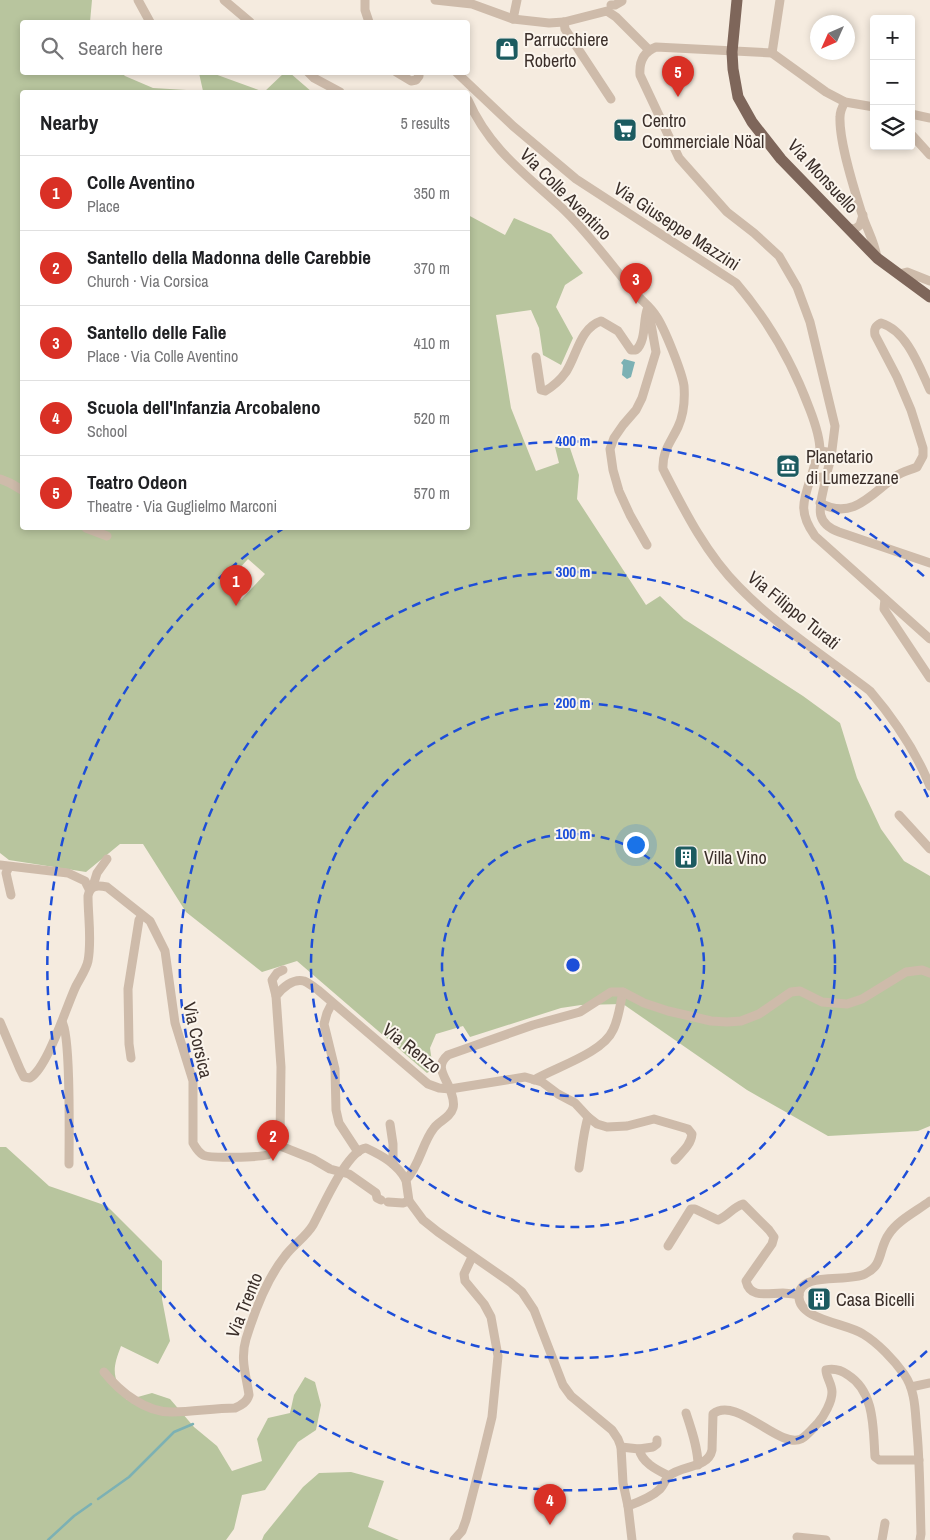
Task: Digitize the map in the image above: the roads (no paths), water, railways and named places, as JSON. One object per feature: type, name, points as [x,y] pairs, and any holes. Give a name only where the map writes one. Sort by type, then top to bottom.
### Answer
[{"type":"main road","name":"Via Monsuello","points":[[737,0],[732,52],[733,70],[738,97],[752,122],[781,159],[861,243],[877,258],[930,297]]},
{"type":"street","points":[[138,0],[149,20]]},
{"type":"street","points":[[224,0],[248,20]]},
{"type":"street","points":[[365,0],[365,10],[368,20]]},
{"type":"street","points":[[435,0],[472,2],[513,19],[549,23],[564,22],[622,1]]},
{"type":"street","points":[[513,19],[516,0]]},
{"type":"street","points":[[772,53],[780,0]]},
{"type":"street","points":[[610,6],[616,17],[649,50]]},
{"type":"street","points":[[564,22],[565,29],[611,99]]},
{"type":"street","points":[[825,453],[833,443],[836,426],[810,322],[797,287],[779,256],[754,232],[727,212],[679,158],[640,75],[639,64],[649,50],[656,47],[772,53],[826,92],[845,102],[870,106]]},
{"type":"street","points":[[311,75],[336,90]]},
{"type":"street","points":[[402,75],[411,80],[416,80],[419,75]]},
{"type":"street","name":"Via Giuseppe Mazzini","points":[[458,75],[468,88],[576,180],[736,283],[756,305],[800,382],[825,453],[819,476],[802,510],[807,525],[815,536],[930,639]]},
{"type":"street","points":[[845,102],[840,110],[843,144],[863,215],[875,244],[877,258]]},
{"type":"street","name":"Via Colle Aventino","points":[[470,105],[476,119],[494,145],[563,209],[611,261],[648,307],[656,352],[642,398],[636,410],[614,438],[610,448],[619,492],[646,545]]},
{"type":"street","points":[[915,115],[930,118]]},
{"type":"street","points":[[915,138],[930,155]]},
{"type":"street","points":[[848,228],[855,229],[860,225],[863,215]]},
{"type":"street","points":[[861,243],[868,229]]},
{"type":"street","name":"Via Monsuello","points":[[899,274],[907,272],[930,281]]},
{"type":"street","points":[[536,357],[541,390],[545,391],[565,373],[585,333],[596,322],[600,321],[618,331],[631,350],[636,350],[642,340],[644,319],[648,307]]},
{"type":"street","name":"Via Filippo Turati","points":[[648,307],[656,316],[684,385],[684,408],[679,426],[662,458],[663,468],[708,549],[738,586],[773,618],[870,692],[883,706],[909,744],[930,786]]},
{"type":"street","points":[[820,503],[838,510],[854,507],[898,475],[917,467],[923,456],[923,448],[911,410],[897,377],[875,335],[874,330],[877,324],[881,322],[895,329],[905,342],[930,390]]},
{"type":"street","name":"Via Giuseppe Mazzini","points":[[819,476],[816,456],[825,453]]},
{"type":"street","points":[[819,476],[824,489],[820,503],[820,517],[833,530],[930,563]]},
{"type":"street","points":[[0,479],[20,489]]},
{"type":"street","points":[[91,530],[107,536]]},
{"type":"street","points":[[885,599],[884,609],[930,678]]},
{"type":"street","points":[[899,816],[930,850]]},
{"type":"street","points":[[0,1022],[24,1077],[30,1078],[36,1074],[88,964],[91,888],[97,873],[107,859]]},
{"type":"street","points":[[5,866],[11,895]]},
{"type":"street","name":"Via Corsica","points":[[5,866],[68,873],[85,881],[91,888],[107,887],[150,921],[165,951],[175,1023],[193,1081],[193,1143],[198,1151],[205,1156],[235,1158],[265,1156],[278,1145]]},
{"type":"street","points":[[131,1058],[128,989],[139,920],[142,916]]},
{"type":"street","points":[[283,970],[277,973],[272,980],[276,996],[281,1067],[280,1138],[278,1145],[349,1174],[376,1192],[377,1198],[384,1201],[409,1201]]},
{"type":"street","points":[[675,1160],[692,1140],[692,1134],[688,1129],[654,1119],[628,1126],[607,1128],[597,1124],[575,1103],[558,1094],[542,1082],[524,1077],[450,1090],[440,1066],[442,1060],[448,1055],[533,1025],[580,1012],[611,992],[623,992],[652,1006],[711,1022],[727,1022],[741,1021],[758,1014],[791,992],[800,991],[822,1002],[847,1004],[862,999],[906,972],[922,970],[930,973]]},
{"type":"street","points":[[276,996],[282,988],[294,981],[303,981],[318,990],[332,1003],[324,1024],[335,1069],[336,1110],[339,1123],[358,1152],[366,1148],[386,1157],[400,1170],[406,1180],[409,1201],[423,1220],[472,1257],[510,1282],[522,1292],[534,1310],[563,1385],[571,1396],[612,1430],[621,1446],[623,1483],[632,1540]]},
{"type":"street","points":[[534,1080],[595,1049],[606,1041],[616,1024],[623,992]]},
{"type":"street","name":"Via Renzo","points":[[332,1003],[428,1084],[450,1090],[454,1099],[452,1109],[447,1117],[433,1128],[413,1173],[406,1180]]},
{"type":"street","points":[[62,1022],[65,1027],[67,1057],[69,1164]]},
{"type":"street","points":[[579,1168],[583,1147],[582,1137],[588,1117]]},
{"type":"street","points":[[390,1124],[393,1164]]},
{"type":"street","name":"Via Trento","points":[[104,1372],[123,1392],[155,1410],[171,1412],[235,1408],[245,1403],[249,1395],[242,1356],[246,1338],[266,1288],[283,1257],[313,1225],[341,1172],[358,1152]]},
{"type":"street","points":[[920,1540],[920,1460],[914,1398],[911,1387],[903,1373],[894,1363],[863,1334],[846,1325],[814,1317],[801,1304],[799,1295],[802,1285],[809,1281],[852,1278],[865,1274],[877,1266],[889,1233],[930,1201]]},
{"type":"street","points":[[668,1246],[691,1209],[695,1209],[718,1220],[737,1206],[743,1204],[774,1237],[772,1244],[746,1281],[747,1286],[752,1292],[760,1294],[785,1293],[799,1295]]},
{"type":"street","points":[[454,1540],[462,1531],[466,1520],[492,1417],[498,1356],[491,1317],[484,1304],[465,1281],[464,1274],[472,1257]]},
{"type":"street","points":[[628,1506],[658,1491],[669,1476],[698,1465],[711,1455],[713,1414],[718,1410],[737,1412],[784,1438],[794,1440],[803,1438],[820,1421],[828,1406],[832,1392],[826,1370],[832,1368],[841,1370],[851,1376],[867,1399],[871,1412],[875,1456],[878,1460],[920,1460]]},
{"type":"street","points":[[911,1387],[930,1383]]},
{"type":"street","points":[[686,1413],[698,1458],[698,1465]]},
{"type":"street","points":[[621,1446],[639,1449],[653,1447],[657,1444],[657,1440]]},
{"type":"street","points":[[639,1449],[641,1456],[653,1468],[669,1476]]},
{"type":"street","points":[[920,1508],[930,1508]]},
{"type":"street","points":[[882,1540],[885,1523]]},
{"type":"street","points":[[797,1537],[826,1540]]},
{"type":"water","points":[[624,359],[635,362],[631,377],[627,379],[622,375],[623,365],[621,363]]},
{"type":"waterway","points":[[98,1499],[129,1477],[174,1432],[193,1424]]},
{"type":"waterway","points":[[48,1540],[74,1516],[91,1504]]},
{"type":"place","name":"Parrucchiere Roberto","points":[[507,49]]},
{"type":"place","name":"Teatro Odeon","points":[[678,97]]},
{"type":"place","name":"Centro Commerciale Nöal","points":[[625,130]]},
{"type":"place","name":"Santello delle Falìe","points":[[636,304]]},
{"type":"place","name":"Planetario di Lumezzane","points":[[788,466]]},
{"type":"place","name":"Colle Aventino","points":[[236,606]]},
{"type":"place","name":"Villa Vino","points":[[686,857]]},
{"type":"place","name":"Santello della Madonna delle Carebbie","points":[[273,1161]]},
{"type":"place","name":"Casa Bicelli","points":[[819,1299]]},
{"type":"place","name":"Scuola dell'Infanzia Arcobaleno","points":[[550,1525]]}]
